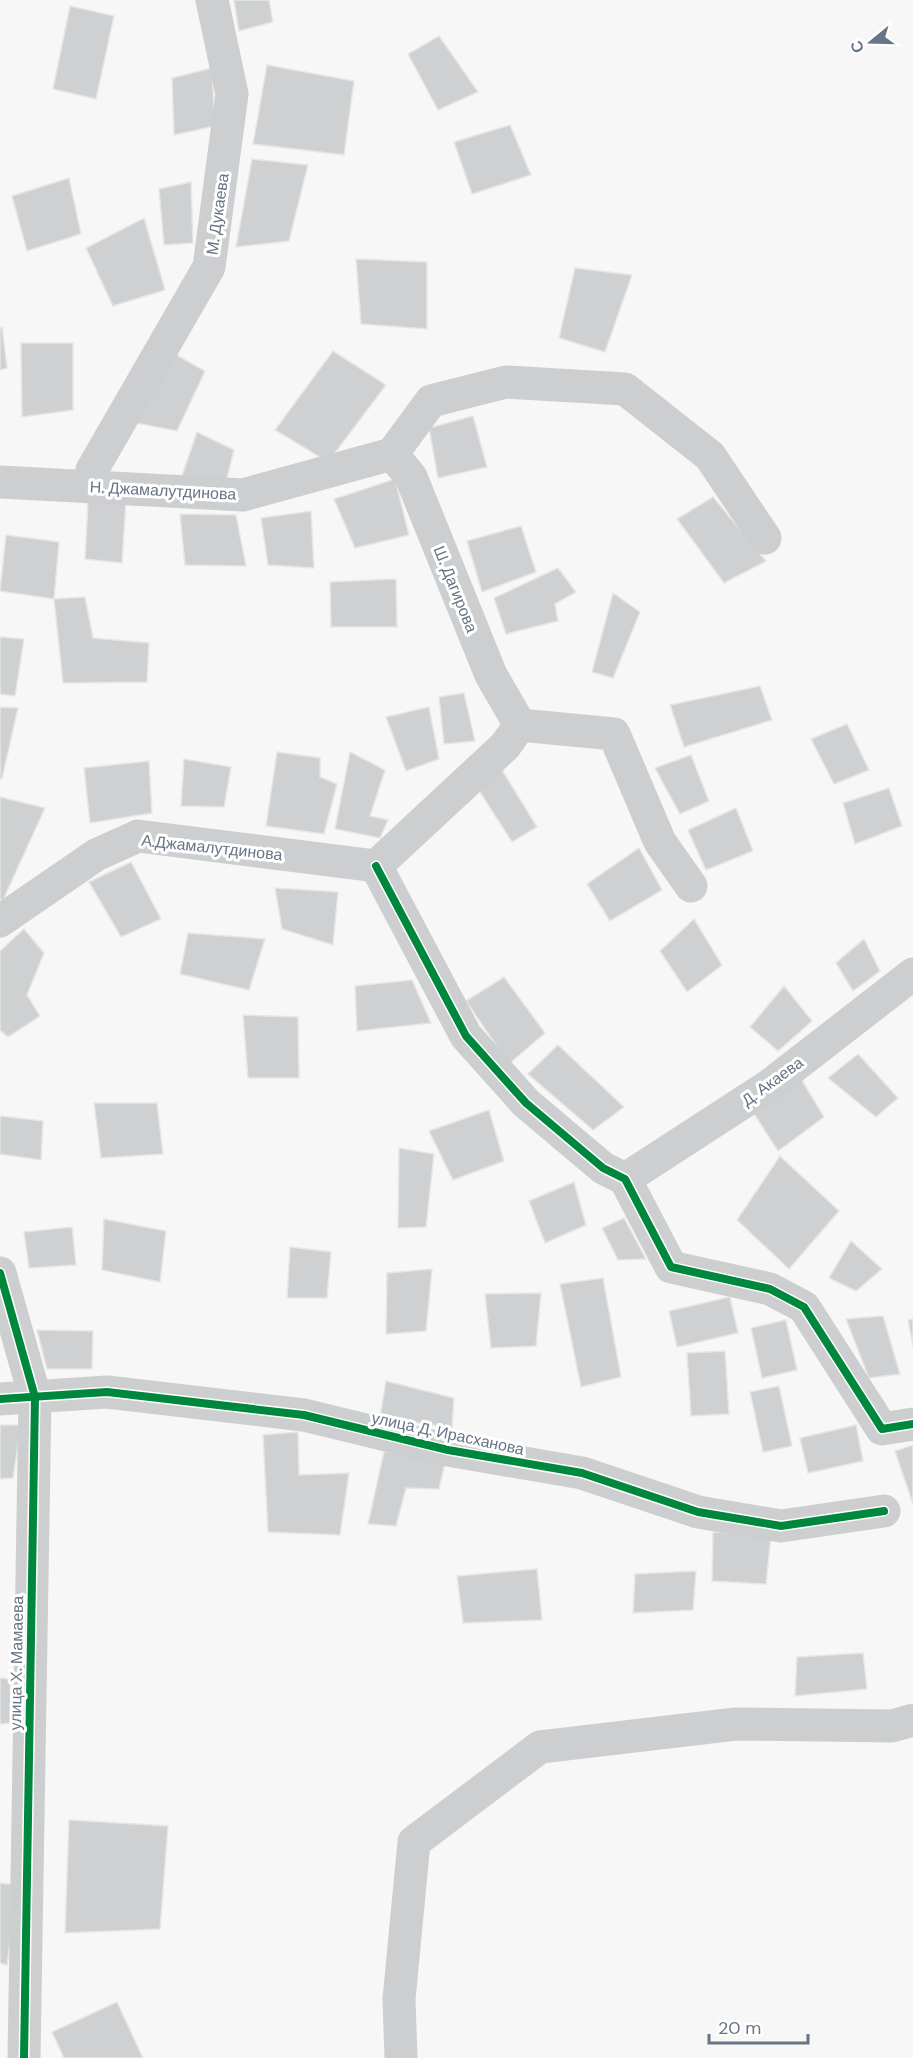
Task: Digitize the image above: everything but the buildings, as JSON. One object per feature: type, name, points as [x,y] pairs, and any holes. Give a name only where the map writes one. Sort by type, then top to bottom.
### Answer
[{"type":"street","name":"М. Дукаева","points":[[92,470],[210,267],[232,94],[212,0]]},
{"type":"street","points":[[392,454],[431,401],[506,382],[625,389],[710,456],[765,538]]},
{"type":"street","name":"Н. Джамалутдинова","points":[[0,482],[243,495],[392,454]]},
{"type":"street","name":"Ш. Дагирова","points":[[392,454],[411,477],[491,675],[520,725]]},
{"type":"street","points":[[691,886],[660,842],[614,734],[520,725],[505,746],[376,866],[466,1036],[526,1103],[603,1168],[625,1179],[672,1268],[770,1289],[804,1307],[882,1429],[913,1424]]},
{"type":"street","name":"А.Джамалутдинова","points":[[0,921],[96,855],[138,836],[376,866]]},
{"type":"street","name":"Д. Акаева","points":[[625,1179],[770,1085],[913,974]]},
{"type":"street","name":"улица Х. Мамаева","points":[[0,1273],[35,1397],[24,2058]]},
{"type":"street","name":"улица Д. Ирасханова","points":[[0,1399],[107,1392],[304,1415],[448,1450],[582,1473],[698,1512],[781,1526],[884,1511]]},
{"type":"street","points":[[401,2058],[399,2000],[414,1842],[540,1747],[736,1724],[892,1726],[913,1720]]},
{"type":"cycle path","points":[[376,866],[466,1036],[526,1103],[603,1168],[625,1179],[671,1267],[770,1289],[804,1307],[882,1429],[913,1424]]},
{"type":"cycle path","points":[[0,1273],[35,1397],[24,2058]]},
{"type":"cycle path","points":[[0,1399],[107,1392],[304,1415],[448,1450],[582,1473],[698,1512],[781,1526],[884,1511]]}]
